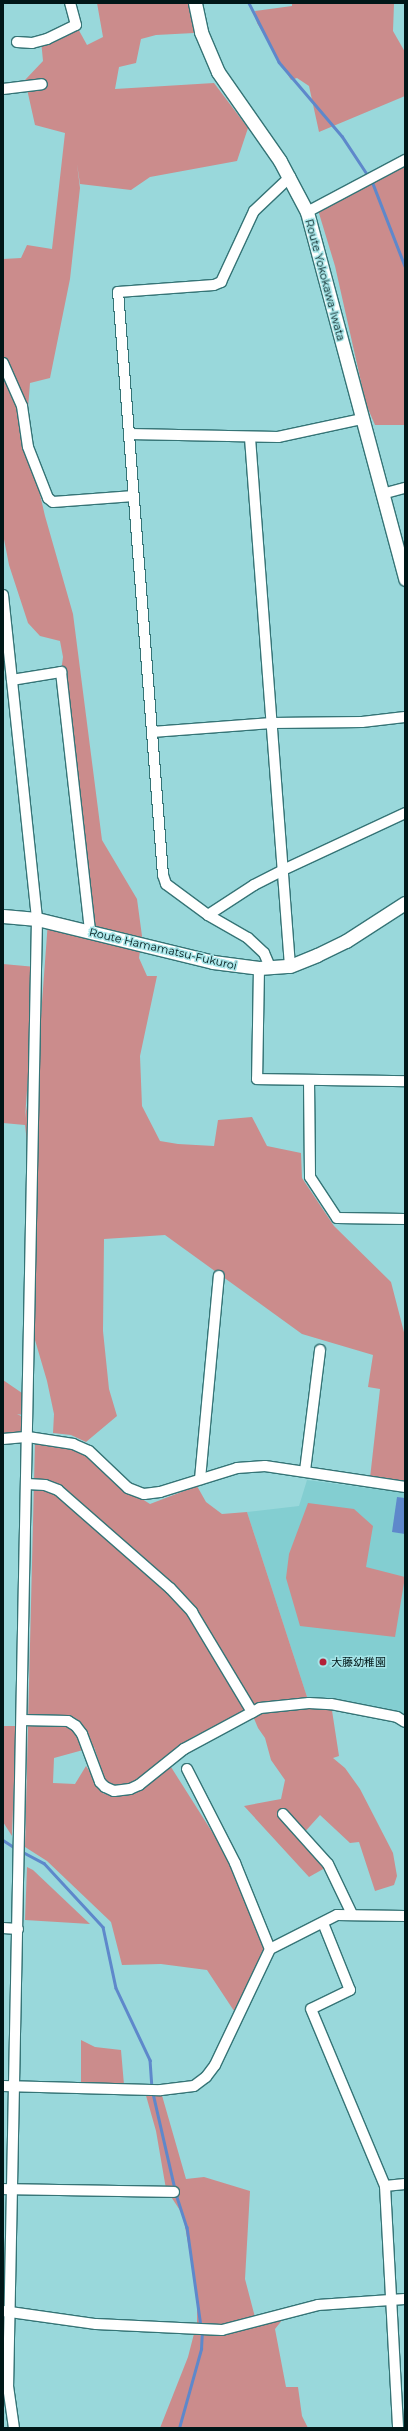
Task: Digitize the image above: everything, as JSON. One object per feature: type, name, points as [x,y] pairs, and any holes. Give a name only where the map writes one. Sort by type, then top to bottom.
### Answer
[{"type":"main road","name":"Route Yokokawa-Iwata","points":[[195,3],[201,32],[218,72],[290,177],[307,212],[361,419],[405,579]]},
{"type":"main road","name":"Route Hamamatsu-Fukuroi","points":[[3,916],[37,919],[214,962],[264,968],[290,966],[346,941],[405,904]]},
{"type":"street","points":[[17,42],[32,43],[47,39],[76,26],[70,3]]},
{"type":"street","points":[[3,89],[42,84]]},
{"type":"street","points":[[307,212],[405,160]]},
{"type":"street","points":[[290,177],[254,211],[221,282],[214,285],[118,292],[163,875],[166,884],[208,915],[248,938],[264,953],[257,1079],[405,1081]]},
{"type":"street","points":[[3,363],[22,406],[28,447],[48,498],[53,502],[134,496]]},
{"type":"street","points":[[129,434],[250,438],[278,437],[361,419]]},
{"type":"street","points":[[250,438],[290,966]]},
{"type":"street","points":[[382,494],[405,488]]},
{"type":"street","points":[[3,595],[37,919],[16,2086],[8,2189],[8,2386],[14,2428]]},
{"type":"street","points":[[12,680],[61,672],[90,931]]},
{"type":"street","points":[[152,732],[272,723],[362,722],[405,717]]},
{"type":"street","points":[[208,915],[254,885],[405,813]]},
{"type":"street","points":[[309,1080],[310,1177],[337,1218],[405,1219]]},
{"type":"street","points":[[200,1479],[219,1276]]},
{"type":"street","points":[[305,1471],[320,1350]]},
{"type":"street","points":[[3,1439],[28,1438],[73,1444],[89,1451],[128,1488],[144,1494],[237,1468],[265,1466],[405,1487]]},
{"type":"street","points":[[27,1484],[46,1485],[58,1490],[170,1588],[192,1612],[252,1712]]},
{"type":"street","points":[[22,1720],[68,1721],[76,1726],[82,1734],[100,1782],[105,1787],[114,1791],[130,1789],[139,1785],[184,1749],[260,1708],[316,1704],[397,1717],[405,1722]]},
{"type":"street","points":[[187,1769],[235,1863],[270,1949]]},
{"type":"street","points":[[284,1814],[328,1864],[352,1914]]},
{"type":"street","points":[[3,2086],[161,2090],[194,2086],[206,2078],[215,2065],[270,1949],[337,1915],[352,1914],[405,1916]]},
{"type":"street","points":[[323,1923],[350,1990],[312,2009],[386,2186],[390,2299],[398,2428]]},
{"type":"street","points":[[3,1928],[18,1929]]},
{"type":"street","points":[[386,2186],[405,2184]]},
{"type":"street","points":[[8,2189],[174,2192]]},
{"type":"street","points":[[7,2311],[96,2324],[222,2330],[318,2305],[405,2299]]},
{"type":"shaded area","points":[[97,3],[190,3],[194,33],[156,35],[141,39],[136,63],[119,67],[115,89],[214,83],[248,128],[237,161],[150,177],[131,190],[80,184],[77,164],[80,188],[70,279],[50,378],[30,383],[26,434],[45,516],[73,614],[102,840],[137,899],[142,936],[139,958],[147,976],[157,976],[140,1056],[142,1106],[160,1141],[178,1144],[214,1146],[218,1120],[252,1117],[267,1146],[301,1153],[302,1178],[334,1226],[391,1282],[405,1336],[405,1482],[370,1478],[380,1389],[368,1387],[373,1355],[302,1334],[165,1235],[104,1239],[103,1331],[109,1389],[117,1416],[86,1442],[71,1435],[53,1433],[54,1414],[47,1381],[30,1323],[32,1186],[25,1125],[3,1123],[3,964],[36,967],[25,1118],[41,1016],[48,921],[90,931],[61,672],[63,657],[60,641],[40,636],[28,623],[9,565],[3,534],[3,259],[21,258],[27,245],[52,249],[65,133],[35,125],[25,80],[43,61],[41,40],[76,25],[87,45],[103,37]]},
{"type":"shaded area","points":[[292,3],[397,3],[394,4],[393,31],[405,52],[405,96],[319,132],[309,86],[297,78],[291,80],[257,23],[255,11],[292,6]]},
{"type":"shaded area","points":[[405,161],[405,425],[375,425],[366,404],[335,266],[318,210]]},
{"type":"shaded area","points":[[3,1380],[22,1393],[28,1416],[17,1414],[21,1416],[21,1436],[3,1436]]},
{"type":"shaded area","points":[[35,1442],[82,1448],[109,1478],[150,1504],[197,1486],[206,1502],[222,1514],[247,1512],[309,1703],[331,1704],[339,1756],[333,1758],[345,1768],[360,1789],[393,1853],[397,1876],[394,1885],[375,1891],[359,1842],[350,1843],[320,1815],[302,1835],[325,1868],[309,1877],[244,1806],[281,1799],[285,1780],[271,1760],[265,1738],[258,1728],[250,1709],[193,1737],[160,1761],[138,1782],[120,1786],[106,1783],[94,1747],[54,1758],[53,1783],[75,1784],[86,1766],[104,1794],[137,1791],[171,1767],[221,1846],[270,1949],[238,2017],[207,1970],[161,1964],[122,1965],[111,1922],[47,1861],[25,1847]]},
{"type":"shaded area","points":[[307,1480],[405,1493],[405,1723],[309,1703],[247,1512],[299,1506]]},
{"type":"shaded area","points":[[397,1497],[405,1498],[405,1534],[392,1532]]},
{"type":"shaded area","points":[[308,1503],[354,1509],[373,1526],[366,1567],[405,1577],[395,1637],[300,1626],[286,1578],[289,1554]]},
{"type":"shaded area","points":[[3,1726],[16,1726],[12,1836],[3,1822]]},
{"type":"shaded area","points":[[27,1867],[33,1870],[90,1924],[25,1920]]},
{"type":"shaded area","points":[[81,2040],[95,2047],[121,2050],[124,2085],[81,2085]]},
{"type":"shaded area","points":[[145,2092],[161,2092],[186,2179],[204,2177],[250,2191],[245,2279],[256,2321],[287,2314],[275,2329],[286,2387],[298,2387],[302,2416],[308,2428],[160,2428],[188,2357],[197,2322],[197,2294],[183,2215],[166,2189],[156,2131]]},
{"type":"waterway","points":[[249,3],[279,62],[342,136],[369,177]]},
{"type":"waterway","points":[[372,181],[405,266]]},
{"type":"waterway","points":[[3,1840],[17,1849]]},
{"type":"waterway","points":[[21,1851],[44,1863],[103,1927],[116,1988],[150,2060],[152,2088]]},
{"type":"waterway","points":[[153,2093],[175,2189]]},
{"type":"waterway","points":[[176,2194],[187,2227],[201,2327]]},
{"type":"waterway","points":[[179,2428],[201,2349],[202,2331]]},
{"type":"place","name":"大藤幼稚園","points":[[323,1662]]}]
